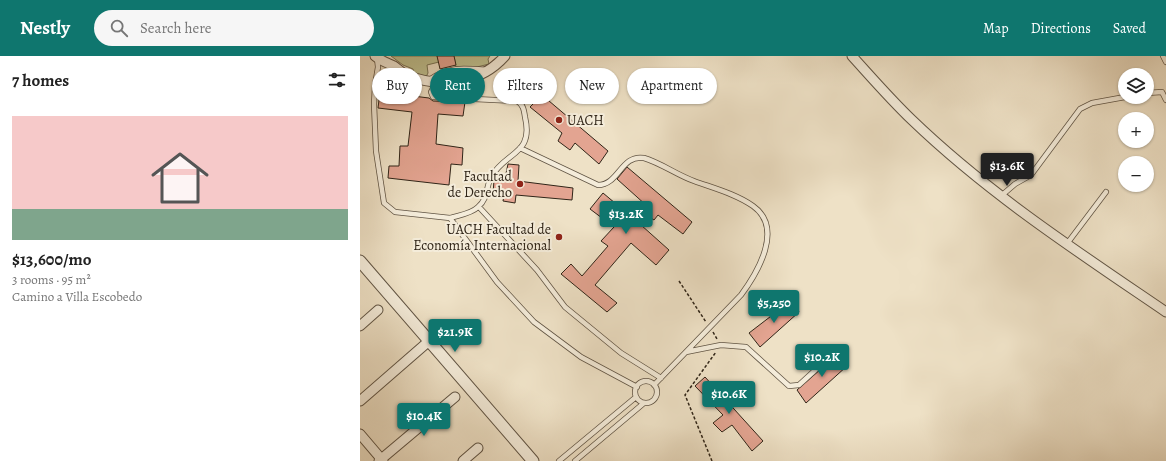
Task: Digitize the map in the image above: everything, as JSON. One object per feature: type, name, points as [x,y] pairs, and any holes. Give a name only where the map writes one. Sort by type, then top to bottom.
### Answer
[{"type":"street","points":[[485,72],[491,70],[505,56]]},
{"type":"street","points":[[852,56],[912,120],[965,168],[1066,245],[1166,312]]},
{"type":"street","points":[[376,57],[405,74],[430,82]]},
{"type":"street","points":[[360,261],[533,461]]},
{"type":"street","points":[[360,326],[378,310]]},
{"type":"street","points":[[360,401],[429,341]]},
{"type":"street","points":[[360,434],[381,460],[455,397]]},
{"type":"street","points":[[463,461],[478,448]]},
{"type":"lane","points":[[1163,56],[1166,62]]},
{"type":"lane","points":[[376,57],[378,67],[374,104],[376,150],[384,203],[395,212],[450,218],[472,211],[479,207],[487,194],[492,176],[520,148],[526,140],[528,133],[523,108],[520,102],[514,100],[485,99]]},
{"type":"lane","points":[[485,70],[491,70]]},
{"type":"lane","points":[[1154,92],[1164,90],[1166,100]]},
{"type":"lane","points":[[1001,196],[1015,184],[1030,175],[1080,109],[1092,103],[1118,98]]},
{"type":"lane","points":[[520,148],[598,184],[609,182],[630,160],[639,157],[644,158],[677,175],[731,195],[754,207],[762,215],[767,226],[767,242],[763,256],[752,280],[741,295],[654,385]]},
{"type":"lane","points":[[1066,245],[1106,192]]},
{"type":"lane","points":[[479,207],[537,270],[565,307],[621,353],[661,378]]},
{"type":"lane","points":[[450,218],[497,282],[534,322],[581,357],[637,387]]},
{"type":"lane","points":[[686,352],[721,345],[742,346],[751,350],[789,386],[800,385],[823,363]]},
{"type":"lane","points":[[575,461],[644,403],[650,402],[655,398],[657,391],[654,385],[645,382],[637,387]]},
{"type":"lane","points":[[559,461],[636,397],[637,387]]},
{"type":"lane","points":[[636,397],[644,403]]},
{"type":"path","points":[[680,281],[721,345],[685,395],[712,461]]},
{"type":"green space","points":[[391,56],[437,56],[439,62],[427,65],[428,73],[426,77],[422,77],[422,68],[410,68],[403,65]]},
{"type":"green space","points":[[454,56],[490,56],[488,59],[489,64],[477,67],[456,67]]},
{"type":"building","points":[[437,56],[454,56],[456,65],[440,68]]},
{"type":"building","points":[[422,97],[430,99],[430,104],[465,104],[463,116],[438,114],[436,144],[463,148],[462,165],[451,164],[449,185],[388,178],[389,166],[399,166],[400,146],[408,146],[412,112],[378,108],[378,104],[422,104]]},
{"type":"building","name":"UACH","points":[[533,104],[553,104],[608,151],[599,164],[575,143],[570,150],[558,141],[562,133],[530,107]]},
{"type":"building","name":"Facultad de Derecho","points":[[508,164],[519,165],[518,181],[573,188],[572,200],[516,195],[515,203],[503,201],[504,195],[493,194],[494,180],[495,177],[505,178]]},
{"type":"building","points":[[627,167],[692,222],[683,234],[658,215],[654,220],[646,215],[641,225],[669,250],[656,265],[631,243],[595,285],[617,303],[607,312],[561,274],[571,264],[582,276],[608,246],[601,241],[614,227],[590,209],[603,193],[634,219],[647,206],[617,179]]},
{"type":"building","points":[[792,300],[799,312],[760,347],[749,333]]},
{"type":"building","points":[[838,354],[847,366],[806,403],[797,390]]},
{"type":"building","points":[[705,377],[763,441],[752,451],[732,425],[722,432],[713,423],[723,415],[695,386]]},
{"type":"place","name":"UACH","points":[[559,120]]},
{"type":"place","name":"Facultad de Derecho","points":[[520,184]]},
{"type":"place","name":"UACH Facultad de Economía Internacional","points":[[559,237]]}]
